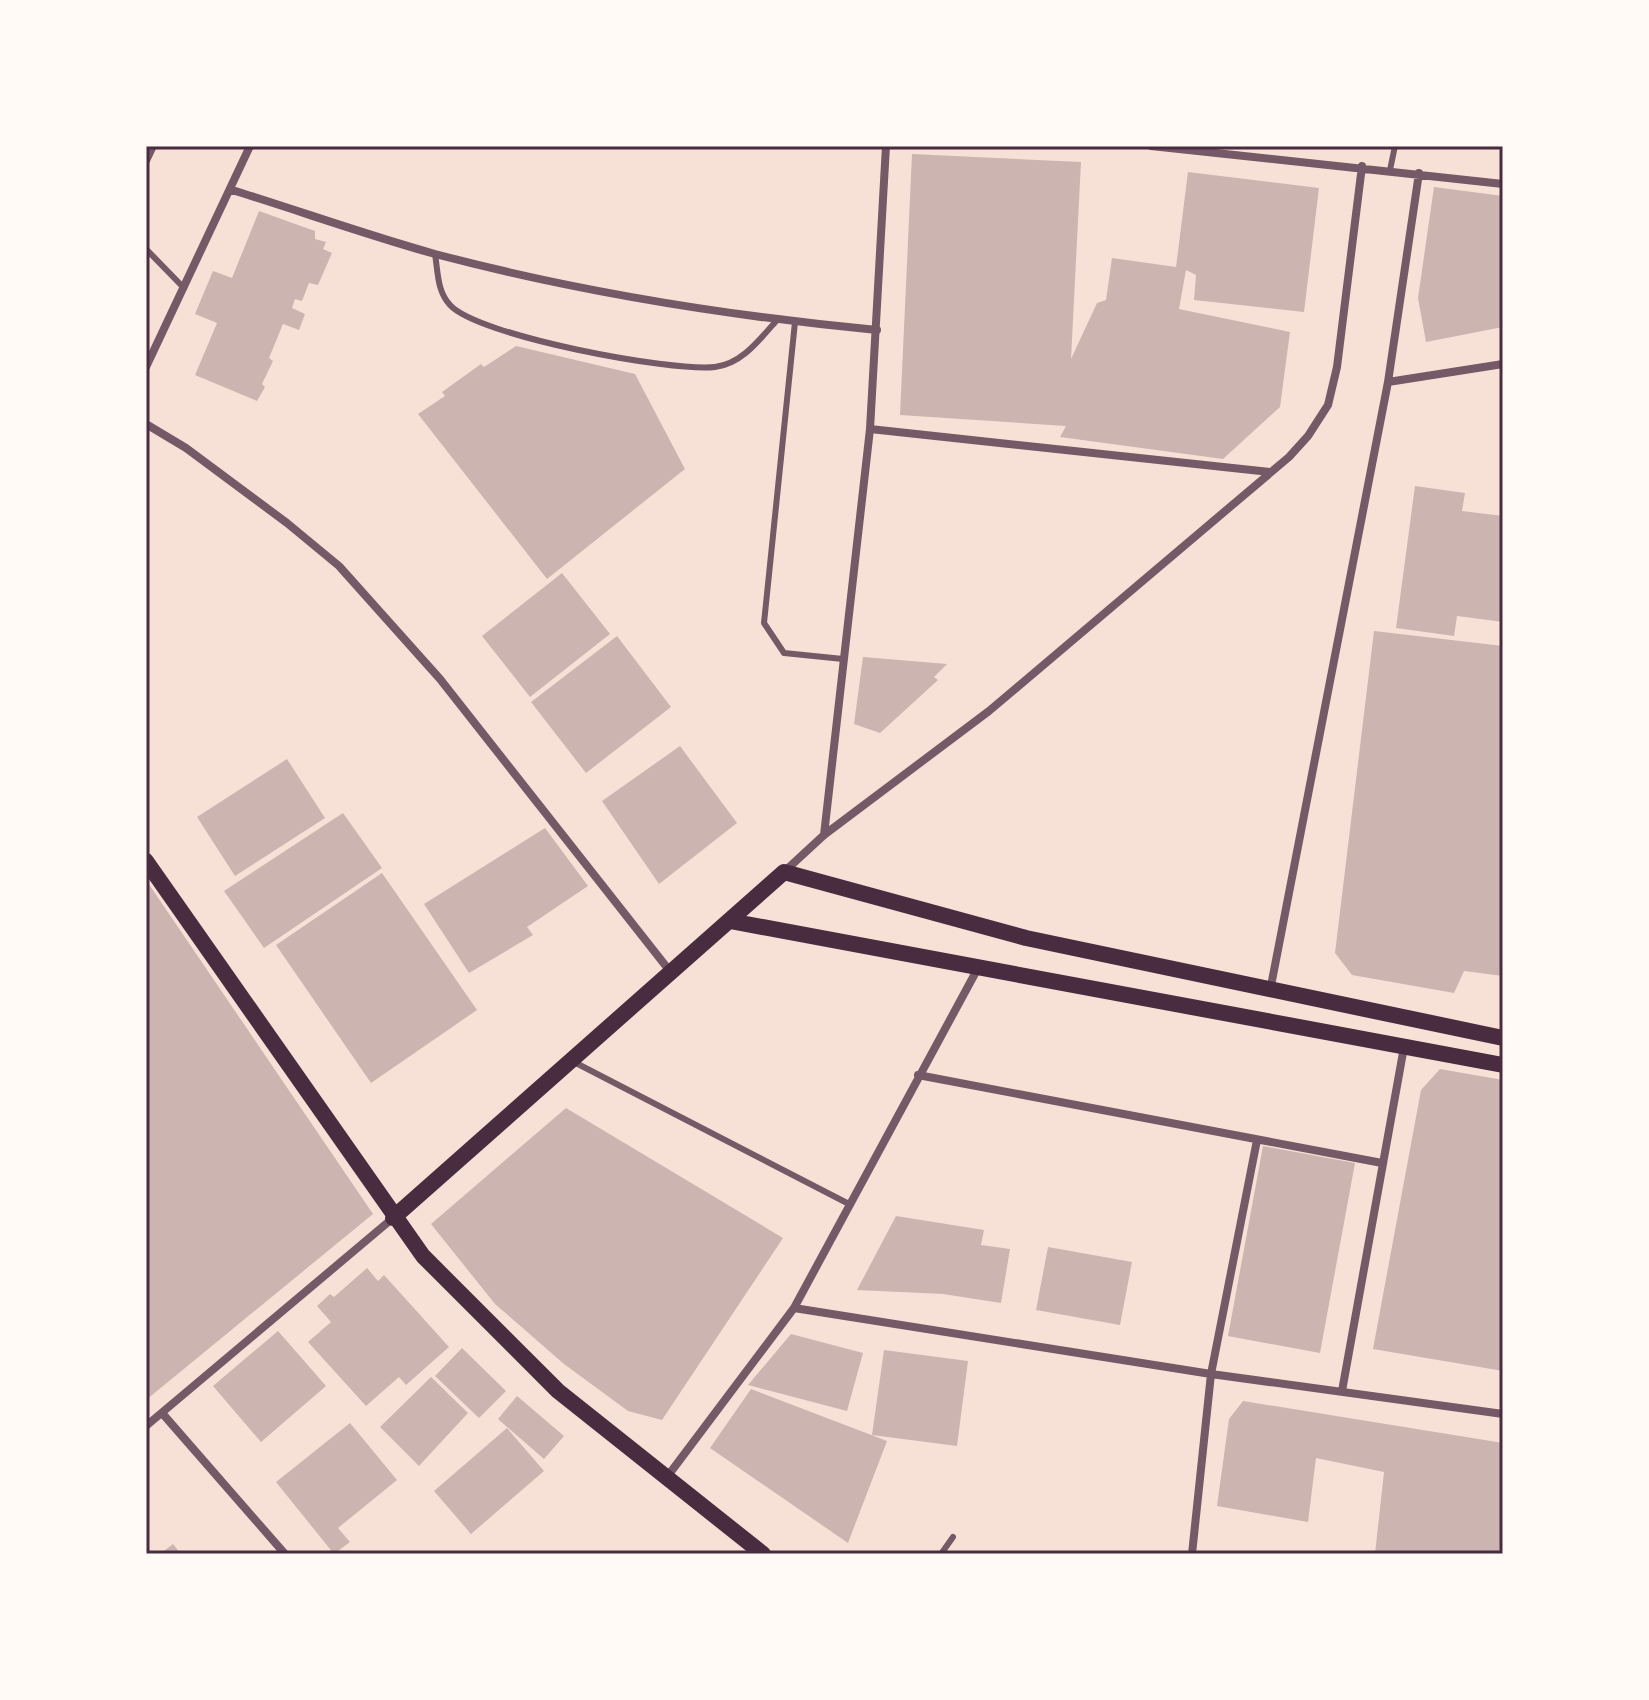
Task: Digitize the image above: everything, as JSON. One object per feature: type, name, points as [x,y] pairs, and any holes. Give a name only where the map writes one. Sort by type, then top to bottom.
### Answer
[{"type":"main road","points":[[146,861],[393,1218],[461,1297],[558,1391],[763,1554]]},
{"type":"main road","points":[[393,1218],[669,970],[784,872],[1026,938],[1270,992],[1503,1038]]},
{"type":"main road","points":[[730,921],[1503,1065]]},
{"type":"street","points":[[146,367],[232,190],[250,146]]},
{"type":"street","points":[[824,835],[870,429],[886,146]]},
{"type":"street","points":[[1151,146],[1362,166],[1503,184]]},
{"type":"street","points":[[784,872],[824,835],[989,711],[1270,472],[1308,436],[1328,405],[1337,367],[1362,166]]},
{"type":"street","points":[[1270,992],[1388,382],[1419,173]]},
{"type":"street","points":[[232,190],[435,254],[605,291],[777,320],[877,330]]},
{"type":"street","points":[[1388,382],[1503,364]]},
{"type":"street","points":[[146,424],[287,523],[339,566],[440,679],[669,970]]},
{"type":"street","points":[[870,429],[1270,472]]},
{"type":"street","points":[[666,1477],[794,1308],[978,968]]},
{"type":"street","points":[[1342,1391],[1404,1047]]},
{"type":"street","points":[[918,1075],[1382,1163]]},
{"type":"street","points":[[1192,1554],[1211,1374],[1257,1140]]},
{"type":"street","points":[[146,1426],[393,1218]]},
{"type":"street","points":[[794,1308],[1211,1374],[1503,1414]]},
{"type":"street","points":[[162,1413],[285,1554]]},
{"type":"lane","points":[[146,163],[154,146]]},
{"type":"lane","points":[[1390,170],[1395,146]]},
{"type":"lane","points":[[146,249],[184,288]]},
{"type":"lane","points":[[435,254],[440,292],[451,308],[483,326],[572,347],[671,366],[717,367],[744,356],[777,320]]},
{"type":"lane","points":[[795,322],[764,623],[784,653],[843,659]]},
{"type":"lane","points":[[569,1059],[849,1204]]},
{"type":"lane","points":[[941,1554],[953,1537]]},
{"type":"building","points":[[912,154],[1081,162],[1071,359],[1097,303],[1106,300],[1112,258],[1176,267],[1188,172],[1319,188],[1304,312],[1194,300],[1196,275],[1186,270],[1179,309],[1290,332],[1280,407],[1223,459],[1060,437],[1066,426],[900,415]]},
{"type":"building","points":[[1434,187],[1503,196],[1503,327],[1426,342],[1418,298]]},
{"type":"building","points":[[259,211],[315,231],[315,239],[326,242],[323,249],[332,253],[318,285],[309,283],[302,301],[295,299],[292,308],[305,314],[299,330],[283,324],[269,358],[273,361],[262,384],[265,387],[257,401],[195,375],[217,323],[195,314],[213,271],[232,278]]},
{"type":"building","points":[[516,346],[635,374],[685,469],[547,579],[418,414],[445,396],[442,392],[481,364],[484,367]]},
{"type":"building","points":[[1415,486],[1465,493],[1462,511],[1503,516],[1503,622],[1457,616],[1454,636],[1396,628]]},
{"type":"building","points":[[562,573],[610,634],[530,697],[482,636]]},
{"type":"building","points":[[1374,631],[1503,646],[1503,976],[1464,971],[1454,993],[1352,975],[1335,953]]},
{"type":"building","points":[[617,636],[671,707],[586,773],[531,702]]},
{"type":"building","points":[[863,657],[947,664],[934,677],[938,680],[880,733],[854,724]]},
{"type":"building","points":[[680,746],[737,823],[659,884],[602,801]]},
{"type":"building","points":[[287,759],[325,818],[235,876],[197,817]]},
{"type":"building","points":[[343,813],[382,868],[264,948],[224,891]]},
{"type":"building","points":[[545,828],[588,886],[527,927],[533,935],[469,973],[424,904]]},
{"type":"building","points":[[382,873],[477,1010],[371,1083],[276,945]]},
{"type":"building","points":[[146,880],[373,1214],[146,1400]]},
{"type":"building","points":[[1440,1069],[1503,1080],[1503,1371],[1373,1349],[1421,1090]]},
{"type":"building","points":[[566,1108],[783,1238],[662,1420],[628,1411],[564,1364],[495,1304],[431,1224]]},
{"type":"building","points":[[1263,1146],[1355,1163],[1320,1353],[1228,1336]]},
{"type":"building","points":[[896,1216],[984,1230],[981,1245],[1010,1249],[1001,1303],[943,1294],[857,1290]]},
{"type":"building","points":[[1048,1247],[1132,1262],[1120,1325],[1036,1310]]},
{"type":"building","points":[[367,1268],[378,1281],[384,1275],[449,1347],[406,1385],[399,1377],[366,1406],[308,1342],[331,1322],[317,1306],[330,1294],[334,1297]]},
{"type":"building","points":[[278,1331],[326,1386],[261,1442],[213,1386]]},
{"type":"building","points":[[791,1334],[863,1353],[847,1411],[748,1385]]},
{"type":"building","points":[[462,1348],[506,1391],[479,1418],[435,1376]]},
{"type":"building","points":[[884,1350],[968,1361],[957,1446],[872,1435]]},
{"type":"building","points":[[431,1377],[468,1413],[419,1466],[380,1427]]},
{"type":"building","points":[[751,1389],[887,1441],[848,1543],[710,1448]]},
{"type":"building","points":[[517,1396],[564,1436],[544,1459],[498,1419]]},
{"type":"building","points":[[1243,1401],[1503,1443],[1503,1554],[1375,1554],[1384,1472],[1316,1458],[1308,1522],[1217,1506],[1229,1419]]},
{"type":"building","points":[[350,1423],[397,1480],[338,1528],[350,1542],[334,1554],[276,1482]]},
{"type":"building","points":[[507,1428],[544,1471],[471,1534],[434,1491]]},
{"type":"building","points":[[173,1544],[181,1554],[160,1554]]}]
